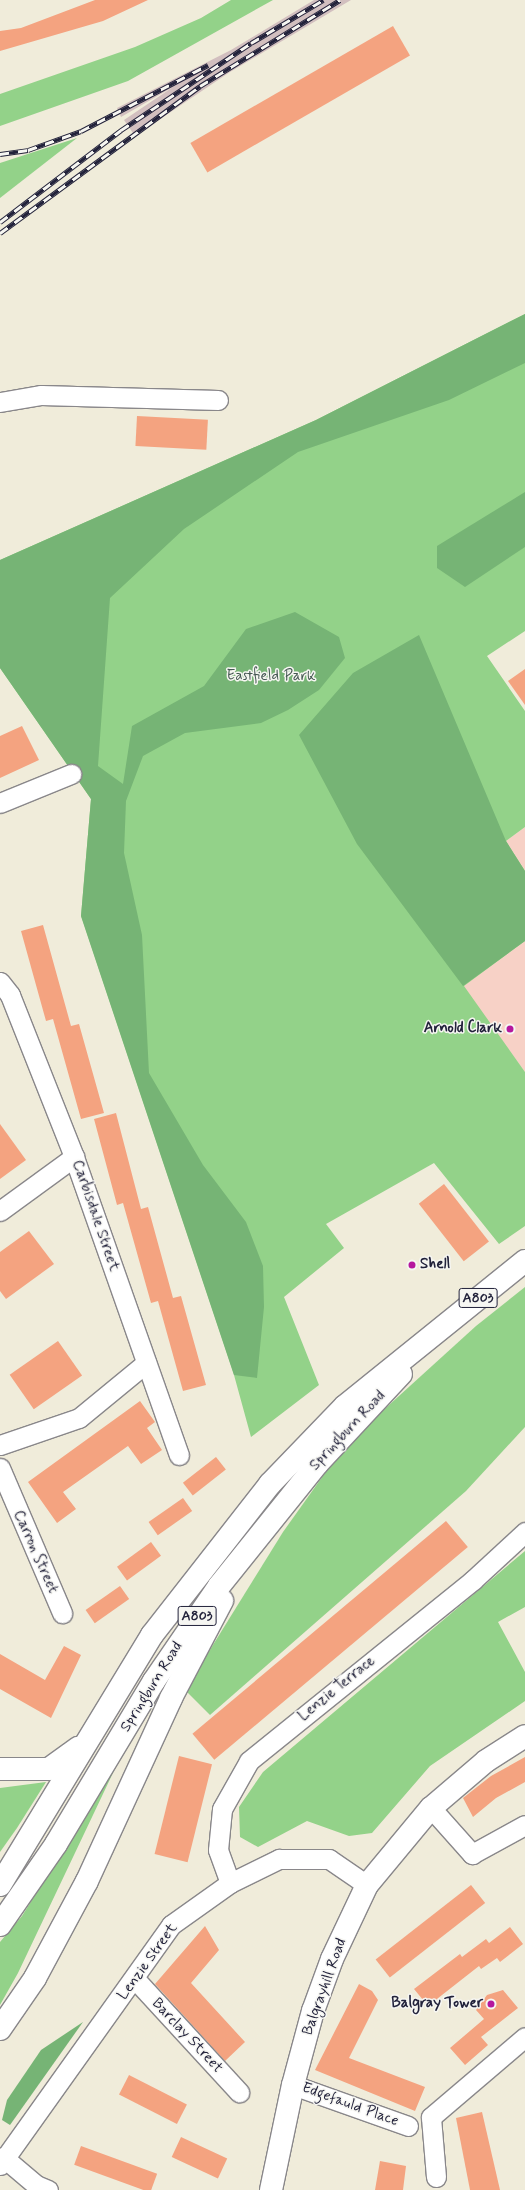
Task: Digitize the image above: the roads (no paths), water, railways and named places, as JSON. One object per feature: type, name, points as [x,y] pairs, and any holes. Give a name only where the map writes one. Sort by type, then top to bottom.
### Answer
[{"type":"main road","name":"Springburn Road","points":[[0,1885],[83,1745],[152,1635],[270,1484],[345,1406],[525,1261]]},
{"type":"main road","name":"Springburn Road","points":[[0,1925],[56,1844],[186,1632],[256,1536],[433,1336]]},
{"type":"main road","points":[[0,2029],[35,1978],[87,1881],[171,1698],[256,1536]]},
{"type":"main road","name":"Balgrayhill Road","points":[[271,2190],[293,2085],[332,1959],[367,1885],[431,1808],[486,1761],[525,1736]]},
{"type":"main road","name":"A803","points":[[0,1769],[49,1769],[83,1745]]},
{"type":"street","points":[[0,402],[41,394],[218,400]]},
{"type":"street","points":[[0,803],[71,774]]},
{"type":"street","name":"Carbisdale Street","points":[[0,982],[10,995],[74,1156],[179,1455]]},
{"type":"street","points":[[0,1211],[74,1156]]},
{"type":"street","points":[[0,1445],[79,1418],[146,1363]]},
{"type":"street","name":"Carron Street","points":[[0,1468],[62,1613]]},
{"type":"street","name":"Lenzie Terrace","points":[[230,1883],[218,1850],[222,1809],[249,1761],[473,1580],[525,1532]]},
{"type":"street","points":[[431,1808],[472,1854],[525,1825]]},
{"type":"street","name":"Lenzie Street","points":[[2,2161],[39,2114],[135,1979],[171,1925],[230,1883],[279,1859],[329,1859],[367,1885]]},
{"type":"street","name":"Barclay Street","points":[[135,1979],[239,2092]]},
{"type":"street","points":[[436,2177],[431,2118],[525,2037]]},
{"type":"street","name":"Edgefauld Place","points":[[293,2085],[408,2126]]},
{"type":"street","points":[[2,2161],[36,2186],[48,2190]]},
{"type":"railway","points":[[0,222],[121,130],[251,43],[323,0]]},
{"type":"railway","points":[[0,233],[200,86],[340,0]]},
{"type":"railway","points":[[0,154],[28,150],[81,131],[208,65]]},
{"type":"place","name":"Arnold Clark","points":[[510,1029]]},
{"type":"place","name":"Shell","points":[[412,1265]]},
{"type":"place","name":"Balgray Tower","points":[[491,2004]]},
{"type":"park label","name":"Eastfield Park","points":[[271,677]]}]
